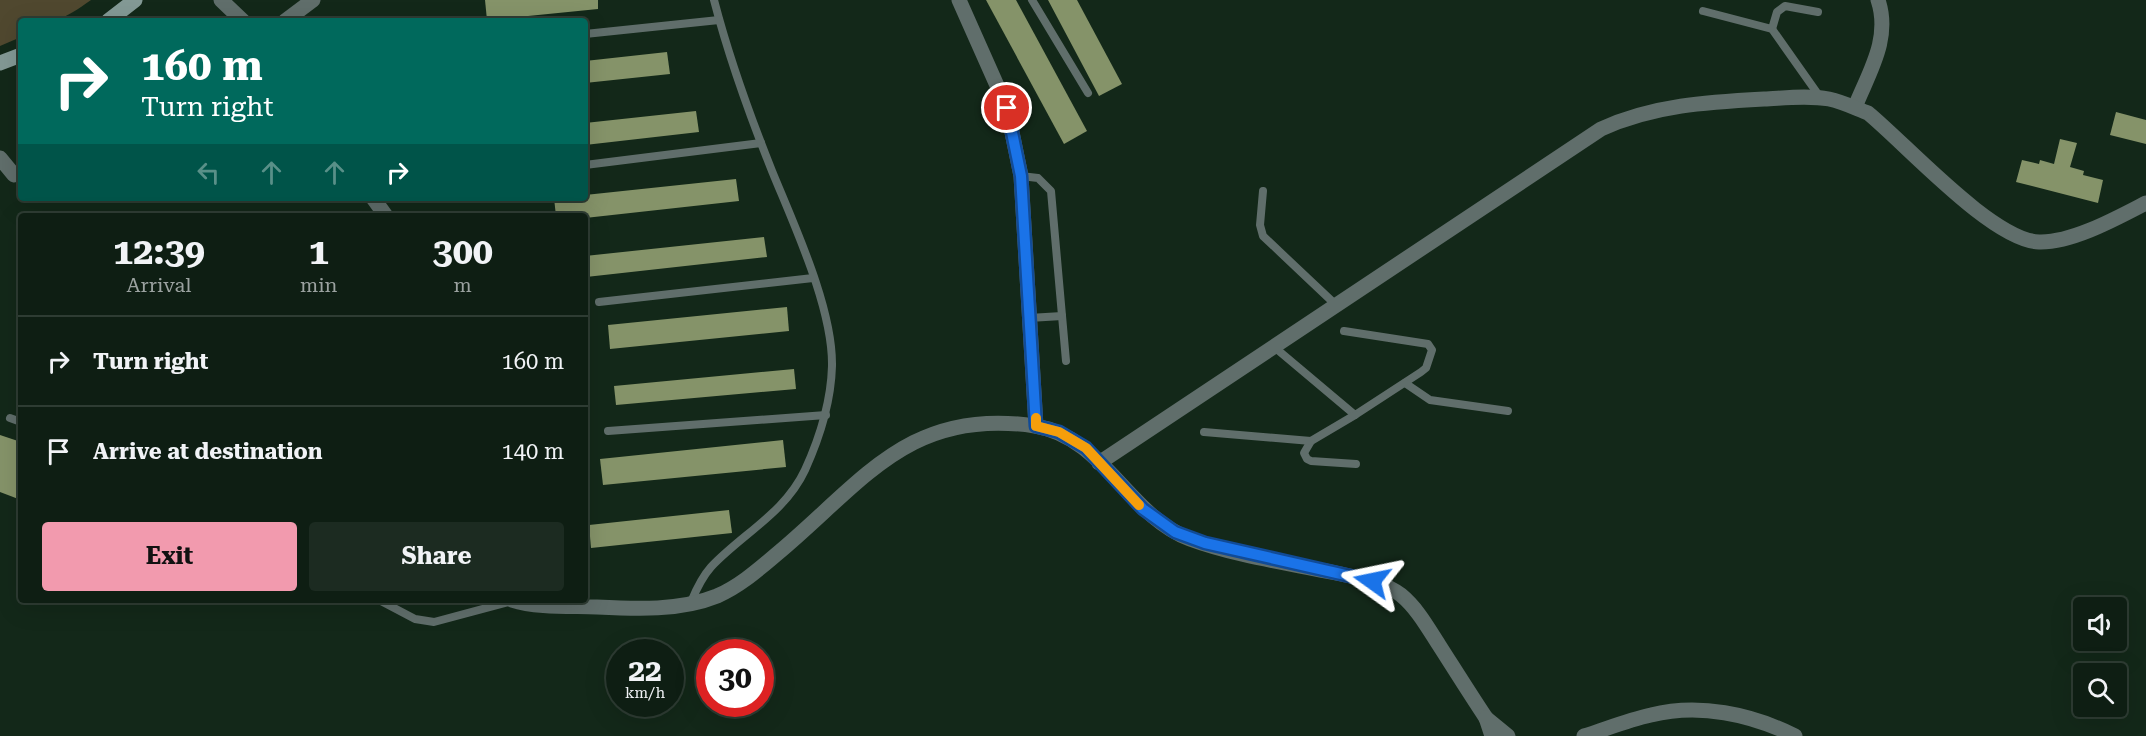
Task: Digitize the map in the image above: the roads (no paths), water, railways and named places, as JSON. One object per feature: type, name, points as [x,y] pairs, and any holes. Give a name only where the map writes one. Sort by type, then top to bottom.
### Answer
[{"type":"street","points":[[112,18],[135,0]]},
{"type":"street","points":[[221,0],[240,18]]},
{"type":"street","points":[[289,18],[313,0]]},
{"type":"street","points":[[959,0],[1007,108],[1021,176],[1036,426]]},
{"type":"street","points":[[1855,107],[1883,36],[1878,0]]},
{"type":"street","points":[[0,63],[18,56]]},
{"type":"street","points":[[1099,463],[1601,129],[1625,118],[1676,106],[1709,102],[1821,98],[1855,107],[1868,113],[1888,129],[1979,213],[1999,228],[2020,238],[2038,242],[2075,235],[2146,203]]},
{"type":"street","points":[[0,158],[14,175]]},
{"type":"street","points":[[541,603],[628,609],[690,604],[717,596],[750,576],[879,463],[904,446],[935,432],[984,424],[1036,426],[1075,440],[1086,448],[1143,509],[1175,532],[1191,539],[1372,581],[1402,595],[1418,613],[1486,718],[1492,736]]},
{"type":"street","points":[[1584,736],[1652,714],[1694,710],[1736,714],[1795,736]]},
{"type":"street","points":[[1486,718],[1508,736]]},
{"type":"lane","points":[[690,604],[710,567],[784,502],[804,473],[826,415],[832,366],[829,333],[813,278],[761,143],[718,20],[714,0]]},
{"type":"lane","points":[[1032,0],[1088,93]]},
{"type":"lane","points":[[1772,29],[1777,12],[1785,6],[1818,12]]},
{"type":"lane","points":[[1703,11],[1772,29],[1821,98]]},
{"type":"lane","points":[[588,34],[718,20]]},
{"type":"lane","points":[[588,165],[761,143]]},
{"type":"lane","points":[[1021,176],[1038,178],[1051,190],[1066,361]]},
{"type":"lane","points":[[1263,191],[1260,225],[1263,236],[1336,305]]},
{"type":"lane","points":[[599,302],[813,278]]},
{"type":"lane","points":[[1029,318],[1062,316]]},
{"type":"lane","points":[[1344,331],[1428,344],[1432,350],[1426,368],[1311,441],[1304,453],[1307,459],[1356,464]]},
{"type":"lane","points":[[1273,346],[1355,415]]},
{"type":"lane","points":[[1405,383],[1430,400],[1509,411]]},
{"type":"lane","points":[[608,431],[826,415]]},
{"type":"lane","points":[[10,418],[18,421]]},
{"type":"lane","points":[[1204,432],[1311,441]]},
{"type":"lane","points":[[385,603],[415,619],[434,622],[505,603]]}]
